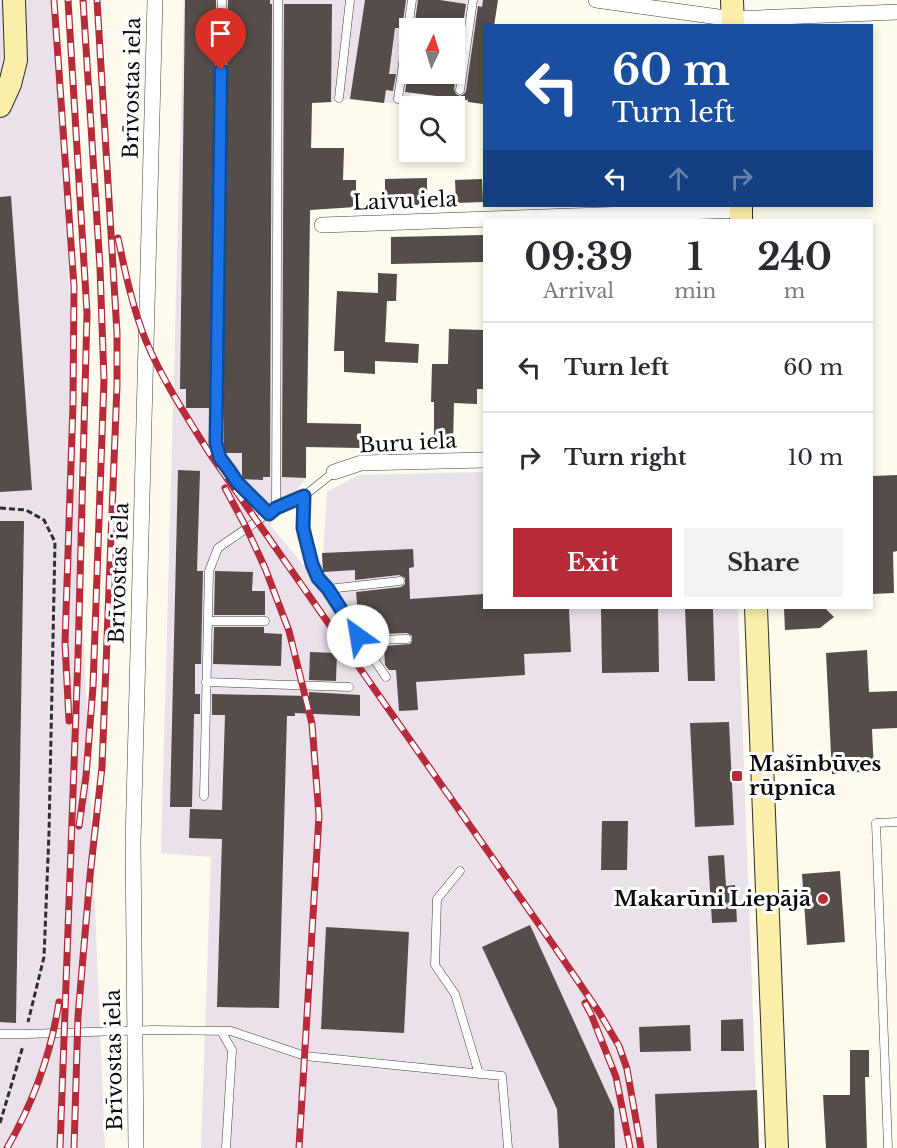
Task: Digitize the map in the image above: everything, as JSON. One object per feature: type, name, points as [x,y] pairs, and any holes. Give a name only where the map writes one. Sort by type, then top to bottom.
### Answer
[{"type":"main road","points":[[0,106],[5,83],[16,60],[14,0]]},
{"type":"main road","points":[[756,609],[777,1148]]},
{"type":"street","name":"Brīvostas iela","points":[[136,1148],[133,842],[155,0]]},
{"type":"street","points":[[596,0],[733,15],[897,12]]},
{"type":"street","name":"Laivu iela","points":[[515,219],[741,212]]},
{"type":"street","name":"Laivu iela","points":[[322,225],[483,220]]},
{"type":"street","name":"Buru iela","points":[[334,472],[361,463],[483,460]]},
{"type":"lane","points":[[222,0],[216,443],[220,458],[237,482],[269,514]]},
{"type":"lane","points":[[276,508],[278,0]]},
{"type":"lane","points":[[339,98],[350,0]]},
{"type":"lane","points":[[398,99],[412,0]]},
{"type":"lane","points":[[460,90],[472,0]]},
{"type":"lane","points":[[204,796],[209,571],[218,548],[276,508],[304,496],[334,472]]},
{"type":"lane","points":[[304,496],[303,528],[318,578],[328,589],[386,677]]},
{"type":"lane","points":[[328,589],[400,581]]},
{"type":"lane","points":[[208,621],[265,621]]},
{"type":"lane","points":[[358,636],[375,640],[407,639]]},
{"type":"lane","points":[[207,682],[349,687]]},
{"type":"lane","points":[[888,1148],[876,823],[897,822]]},
{"type":"lane","points":[[460,871],[437,899],[435,964],[455,994],[479,1074]]},
{"type":"lane","points":[[0,1034],[135,1030],[231,1031],[305,1056],[502,1076],[508,1148]]},
{"type":"lane","points":[[221,1031],[232,1050],[226,1148]]},
{"type":"path","points":[[0,508],[26,510],[44,520],[55,542],[44,957],[26,1034],[0,1123]]},
{"type":"shaded area","points":[[0,0],[57,0],[105,1148],[0,1148]]},
{"type":"shaded area","points":[[184,0],[498,0],[494,24],[483,24],[483,104],[465,101],[465,96],[411,93],[410,96],[399,96],[399,104],[350,99],[312,103],[306,478],[270,525],[321,586],[327,492],[359,475],[483,472],[483,609],[738,609],[758,1148],[201,1148],[211,857],[161,853]]},
{"type":"building","points":[[185,0],[216,0],[210,408],[186,408],[186,389],[180,389]]},
{"type":"building","points":[[228,0],[270,0],[272,4],[270,477],[263,477],[263,480],[242,479],[242,453],[225,453],[224,448],[224,408],[222,408]]},
{"type":"building","points":[[365,0],[406,0],[403,18],[399,18],[399,28],[395,28],[389,74],[396,74],[393,91],[386,90],[384,103],[350,99]]},
{"type":"building","points":[[418,0],[440,0],[466,4],[464,18],[415,18]]},
{"type":"building","points":[[483,0],[498,0],[494,24],[483,24],[483,104],[468,102],[465,100],[465,96],[460,96],[466,91],[478,6],[482,7]]},
{"type":"building","points":[[284,4],[332,4],[331,102],[312,103],[311,148],[344,148],[343,180],[356,180],[356,207],[310,210],[307,423],[361,424],[361,448],[306,447],[306,478],[282,477]]},
{"type":"building","points":[[406,84],[455,84],[456,94],[460,96],[436,96],[405,92]]},
{"type":"building","points":[[427,178],[427,205],[385,205],[385,179]]},
{"type":"building","points":[[482,179],[483,202],[456,203],[455,180]]},
{"type":"building","points":[[11,196],[32,490],[0,492],[0,197]]},
{"type":"building","points":[[483,235],[483,262],[391,264],[391,237]]},
{"type":"building","points":[[378,273],[397,274],[396,301],[387,301],[385,342],[419,344],[418,363],[375,361],[375,374],[344,372],[344,351],[334,351],[337,291],[378,293]]},
{"type":"building","points":[[449,329],[483,330],[483,389],[477,389],[477,404],[454,403],[453,445],[434,444],[434,402],[431,402],[432,364],[448,364]]},
{"type":"building","points":[[178,470],[200,471],[197,571],[203,571],[201,664],[195,664],[195,694],[200,694],[200,714],[194,714],[192,807],[170,807]]},
{"type":"building","points":[[897,475],[897,551],[893,552],[894,593],[873,594],[873,476]]},
{"type":"building","points":[[0,521],[24,521],[16,1023],[0,1022]]},
{"type":"building","points":[[413,549],[414,567],[409,568],[410,599],[483,594],[483,609],[569,609],[571,652],[524,654],[525,675],[416,682],[418,710],[399,711],[396,670],[389,670],[385,665],[384,646],[410,644],[412,636],[407,633],[383,634],[382,625],[359,626],[356,592],[401,587],[405,584],[405,578],[399,575],[355,580],[355,570],[323,572],[322,553]]},
{"type":"building","points":[[215,571],[253,572],[252,591],[265,591],[265,615],[214,615]]},
{"type":"building","points":[[601,609],[658,609],[659,672],[602,673]]},
{"type":"building","points":[[685,609],[713,609],[715,681],[688,681]]},
{"type":"building","points":[[784,609],[826,609],[834,617],[820,628],[785,630]]},
{"type":"building","points":[[214,627],[264,627],[264,633],[282,634],[281,666],[213,664]]},
{"type":"building","points":[[867,650],[869,692],[897,691],[897,728],[872,729],[874,771],[832,774],[826,653]]},
{"type":"building","points":[[310,652],[337,653],[336,681],[309,680]]},
{"type":"building","points":[[309,692],[360,695],[360,716],[295,713],[295,716],[287,716],[279,1008],[217,1007],[222,839],[189,838],[190,809],[222,810],[225,715],[212,715],[212,694],[309,696]]},
{"type":"building","points":[[729,722],[734,825],[695,827],[690,723]]},
{"type":"building","points":[[602,821],[628,821],[627,870],[601,870]]},
{"type":"building","points":[[724,855],[726,886],[735,885],[737,922],[712,923],[708,856]]},
{"type":"building","name":"Makarūni Liepājā","points":[[840,871],[845,942],[807,945],[802,874]]},
{"type":"building","points":[[530,925],[614,1109],[615,1148],[559,1148],[557,1109],[482,947]]},
{"type":"building","points":[[326,927],[409,932],[404,1033],[321,1029]]},
{"type":"building","points":[[743,1019],[744,1051],[721,1051],[721,1020]]},
{"type":"building","points":[[690,1025],[691,1051],[640,1052],[639,1027]]},
{"type":"building","points":[[850,1050],[869,1050],[869,1077],[865,1077],[867,1148],[826,1148],[823,1095],[850,1095]]},
{"type":"building","points":[[757,1090],[759,1148],[657,1148],[655,1094]]},
{"type":"railway","points":[[54,0],[74,287],[73,404],[65,643],[69,721]]},
{"type":"railway","points":[[60,1148],[78,657],[87,313],[68,0]]},
{"type":"railway","points":[[79,826],[86,776],[93,687],[104,380],[100,268],[83,0]]},
{"type":"railway","points":[[74,1148],[78,1016],[102,767],[117,385],[117,333],[97,0]]},
{"type":"railway","points":[[118,238],[133,303],[146,341],[168,385],[210,454],[552,943],[619,1046],[627,1069],[641,1148]]},
{"type":"railway","points":[[225,488],[265,568],[289,631],[312,724],[319,816],[299,1148]]},
{"type":"railway","points":[[7,1148],[40,1078],[59,1002]]},
{"type":"railway","points":[[585,1003],[616,1077],[630,1148]]},
{"type":"place","name":"Mašīnbūves rūpnīca","points":[[737,776]]},
{"type":"place","name":"Makarūni Liepājā","points":[[823,899]]},
{"type":"route","points":[[221,70],[216,443],[220,458],[237,482],[269,514],[276,508],[304,496],[303,528],[312,564],[318,578],[328,589],[358,636]]}]
